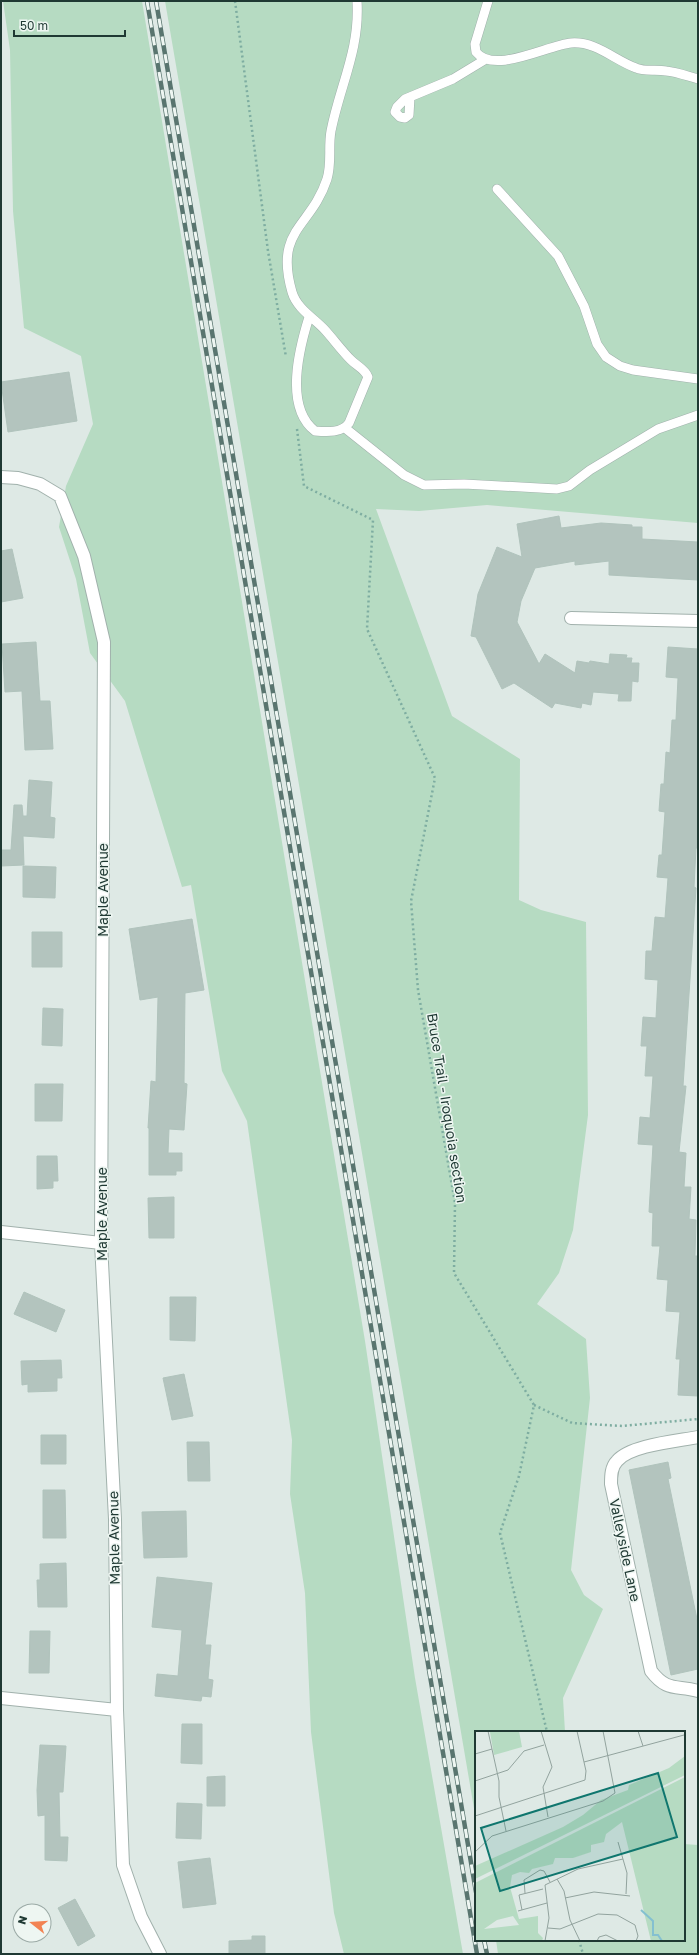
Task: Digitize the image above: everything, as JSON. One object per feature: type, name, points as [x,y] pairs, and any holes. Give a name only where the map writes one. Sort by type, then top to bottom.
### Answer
[{"type":"street","name":"Maple Avenue","points":[[1,477],[18,478],[40,484],[60,496],[84,556],[104,642],[101,1243],[115,1519],[117,1710],[124,1865],[141,1917],[160,1954]]},
{"type":"street","points":[[571,618],[698,621]]},
{"type":"street","points":[[1,1232],[101,1243]]},
{"type":"street","name":"Valleyside Lane","points":[[698,1437],[631,1451],[618,1459],[614,1466],[611,1484],[651,1671],[658,1680],[668,1686],[698,1691]]},
{"type":"street","points":[[1,1698],[117,1710]]},
{"type":"lane","points":[[309,317],[302,344],[296,380],[298,399],[303,418],[315,431],[333,431],[345,428],[349,423],[368,377],[366,372],[351,359],[325,330],[309,317],[292,294],[288,277],[287,249],[292,235],[323,190],[328,177],[332,124],[351,63],[357,32],[357,1]]},
{"type":"lane","points":[[488,1],[475,50],[479,56],[486,59],[497,61],[562,45],[577,43],[592,46],[636,69],[666,71],[698,79]]},
{"type":"lane","points":[[410,97],[453,79],[486,59]]},
{"type":"lane","points":[[497,189],[558,256],[584,306],[597,344],[606,357],[620,366],[633,370],[698,379]]},
{"type":"lane","points":[[345,428],[404,476],[424,485],[464,484],[557,489],[569,486],[590,470],[658,429],[698,415]]},
{"type":"path","name":"Bruce Trail - Iroquoia section","points":[[373,520],[367,629],[435,778],[411,901],[418,990],[454,1203],[454,1273],[534,1405]]},
{"type":"path","points":[[547,1731],[500,1533],[519,1476],[534,1405],[572,1423],[622,1426],[698,1419]]},
{"type":"path","points":[[578,1941],[583,1954]]},
{"type":"green space","points":[[3,1],[142,1],[365,1341],[415,1678],[463,1954],[344,1954],[334,1913],[311,1732],[305,1593],[290,1494],[292,1440],[247,1121],[222,1071],[191,885],[182,887],[125,701],[90,653],[76,579],[59,527],[66,486],[93,424],[81,356],[24,328],[13,211],[10,50]]},
{"type":"green space","points":[[165,1],[698,1],[698,523],[487,505],[419,511],[376,509],[452,716],[520,759],[519,900],[541,910],[586,922],[588,1115],[573,1230],[559,1273],[537,1304],[586,1339],[590,1398],[571,1570],[584,1595],[603,1609],[563,1698],[565,1731],[475,1731],[475,1814]]},
{"type":"green space","points":[[685,1844],[698,1845],[698,1954],[498,1954],[496,1941],[685,1941]]},
{"type":"building","points":[[69,372],[77,421],[8,432],[1,382]]},
{"type":"building","points":[[559,516],[561,528],[601,523],[632,525],[632,527],[642,527],[642,539],[698,542],[698,580],[609,575],[609,561],[575,565],[575,561],[535,568],[521,601],[517,622],[539,664],[545,654],[575,673],[577,661],[589,663],[590,661],[609,664],[610,654],[627,655],[626,658],[632,658],[631,663],[639,663],[638,682],[632,681],[631,701],[618,701],[619,694],[593,692],[591,705],[582,703],[581,708],[555,703],[552,708],[514,683],[502,689],[476,637],[471,636],[478,594],[497,547],[522,557],[517,524]]},
{"type":"building","points":[[12,549],[23,598],[1,602],[1,551]]},
{"type":"building","points":[[36,642],[40,701],[50,701],[53,749],[25,750],[22,691],[5,692],[2,644]]},
{"type":"building","points":[[668,647],[698,649],[698,848],[696,848],[694,887],[696,888],[683,1086],[686,1086],[679,1152],[686,1153],[684,1187],[691,1187],[689,1219],[696,1220],[695,1256],[698,1256],[698,1396],[678,1395],[680,1359],[676,1359],[680,1312],[666,1311],[668,1280],[657,1279],[660,1246],[652,1246],[653,1213],[649,1212],[653,1145],[638,1144],[640,1117],[650,1118],[653,1076],[645,1076],[647,1046],[641,1046],[643,1017],[656,1018],[658,980],[645,979],[646,951],[652,951],[655,917],[665,918],[668,878],[657,877],[659,855],[662,855],[665,812],[659,811],[661,784],[664,784],[666,752],[670,753],[672,720],[676,720],[678,678],[666,677]]},
{"type":"building","points":[[29,780],[52,782],[50,817],[55,818],[54,838],[23,836],[24,865],[1,866],[1,850],[11,850],[14,805],[22,805],[23,816],[27,816]]},
{"type":"building","points":[[23,866],[56,867],[55,898],[23,897]]},
{"type":"building","points":[[192,919],[204,990],[185,993],[184,1083],[187,1084],[184,1130],[169,1129],[168,1153],[182,1153],[182,1171],[176,1171],[176,1175],[149,1175],[148,1128],[151,1081],[156,1082],[158,997],[140,1000],[129,929]]},
{"type":"building","points":[[32,932],[62,932],[62,967],[32,967]]},
{"type":"building","points":[[43,1008],[63,1009],[62,1046],[42,1045]]},
{"type":"building","points":[[35,1084],[63,1084],[62,1121],[35,1121]]},
{"type":"building","points":[[37,1156],[57,1156],[58,1181],[53,1181],[53,1188],[37,1189]]},
{"type":"building","points":[[174,1197],[174,1238],[149,1238],[148,1198]]},
{"type":"building","points":[[24,1292],[65,1310],[56,1332],[14,1314]]},
{"type":"building","points":[[170,1297],[196,1297],[195,1341],[170,1340]]},
{"type":"building","points":[[61,1360],[62,1378],[57,1378],[57,1391],[28,1392],[28,1384],[22,1385],[21,1361]]},
{"type":"building","points":[[184,1374],[193,1416],[172,1420],[163,1378]]},
{"type":"building","points":[[41,1435],[66,1435],[66,1464],[41,1464]]},
{"type":"building","points":[[187,1442],[209,1442],[210,1481],[188,1481]]},
{"type":"building","points":[[668,1462],[671,1478],[668,1479],[698,1624],[698,1669],[671,1675],[629,1470]]},
{"type":"building","points":[[43,1490],[65,1490],[66,1538],[43,1538]]},
{"type":"building","points":[[186,1511],[187,1557],[144,1558],[142,1512]]},
{"type":"building","points":[[66,1563],[67,1607],[38,1607],[37,1580],[40,1580],[40,1564]]},
{"type":"building","points":[[157,1577],[212,1583],[205,1645],[211,1645],[208,1679],[213,1680],[211,1697],[202,1696],[201,1701],[155,1696],[157,1674],[178,1676],[182,1630],[152,1627]]},
{"type":"building","points":[[30,1631],[50,1631],[49,1673],[29,1673]]},
{"type":"building","points":[[182,1724],[202,1724],[202,1764],[181,1763]]},
{"type":"building","points":[[40,1745],[66,1746],[63,1792],[59,1792],[60,1837],[68,1837],[67,1861],[45,1860],[45,1815],[38,1816],[37,1790]]},
{"type":"building","points":[[225,1776],[225,1806],[207,1806],[207,1777]]},
{"type":"building","points":[[177,1803],[202,1804],[201,1839],[176,1838]]},
{"type":"building","points":[[210,1858],[216,1904],[183,1908],[178,1862]]},
{"type":"building","points":[[75,1899],[95,1936],[78,1946],[58,1908]]},
{"type":"building","points":[[252,1936],[265,1936],[265,1954],[229,1954],[229,1941],[252,1940]]},
{"type":"railway","points":[[147,1],[477,1954]]},
{"type":"railway","points":[[156,1],[475,1886]]},
{"type":"railway","points":[[484,1941],[487,1954]]}]
